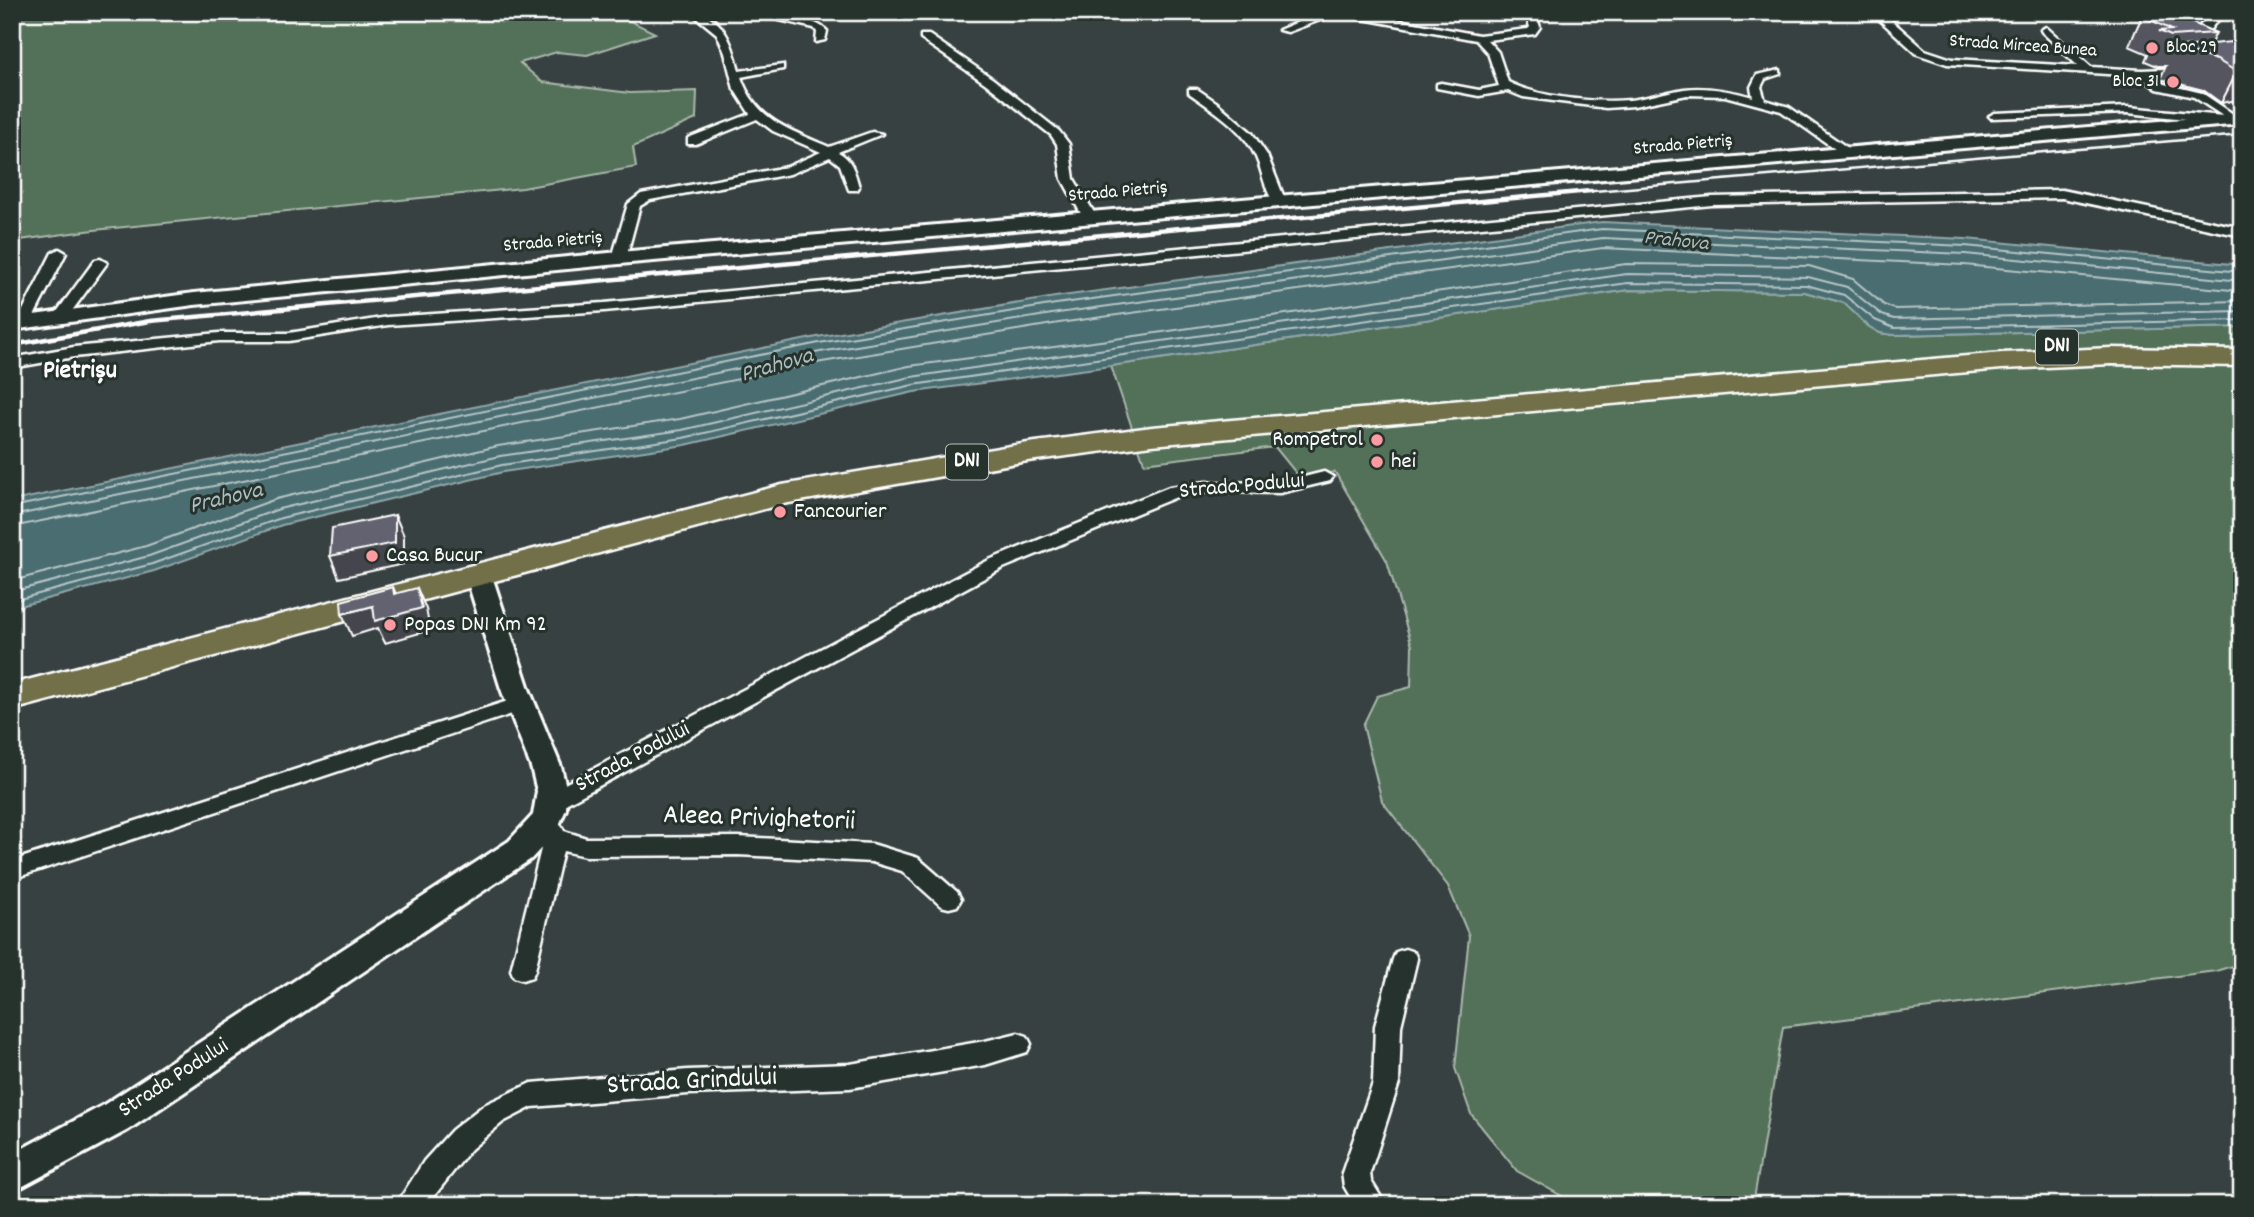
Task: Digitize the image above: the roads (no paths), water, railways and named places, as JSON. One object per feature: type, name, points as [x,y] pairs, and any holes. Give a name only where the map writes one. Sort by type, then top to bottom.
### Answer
[{"type":"highway","name":"DN1","points":[[12,683],[722,498],[982,448],[1229,419],[1991,351],[2096,345],[2242,346]]},
{"type":"highway","name":"DN1","points":[[12,697],[782,495],[960,463],[1118,440],[2003,361],[2122,356],[2242,358]]},
{"type":"main road","name":"Strada Pietriș","points":[[18,323],[194,299],[619,258],[2236,120]]},
{"type":"street","points":[[695,12],[721,31],[747,103],[758,115],[788,133],[830,152],[846,165],[853,187]]},
{"type":"street","points":[[749,12],[817,26],[822,31],[820,40]]},
{"type":"street","points":[[1284,30],[1333,12]]},
{"type":"street","points":[[1339,12],[1479,38],[1531,32],[1535,27],[1530,12]]},
{"type":"street","name":"Strada Mircea Bunea","points":[[1875,12],[1921,52],[1951,62],[2142,73],[2218,67]]},
{"type":"street","points":[[2218,13],[2205,24],[2202,44],[2205,56],[2218,67],[2242,76]]},
{"type":"street","points":[[1481,25],[1518,34]]},
{"type":"street","points":[[2046,30],[2087,69]]},
{"type":"street","points":[[925,37],[989,81],[1055,132],[1063,144],[1068,179],[1089,216]]},
{"type":"street","points":[[1479,38],[1493,52],[1500,79],[1507,88]]},
{"type":"street","points":[[735,75],[779,67]]},
{"type":"street","points":[[1760,101],[1756,87],[1761,77],[1776,72]]},
{"type":"street","points":[[2142,73],[2149,82],[2198,95],[2236,120]]},
{"type":"street","points":[[1441,86],[1473,93],[1507,88],[1539,97],[1596,104],[1623,104],[1701,91],[1725,93],[1760,101],[1798,117],[1849,153]]},
{"type":"street","points":[[1193,91],[1238,125],[1255,142],[1268,174],[1270,187],[1279,200]]},
{"type":"street","points":[[1995,116],[2128,110],[2236,120]]},
{"type":"street","points":[[692,141],[758,115]]},
{"type":"street","points":[[619,258],[628,221],[638,200],[653,194],[790,170],[839,146],[876,134]]},
{"type":"street","points":[[12,363],[74,352],[219,337],[289,337],[388,321],[604,307],[1712,201],[2062,194],[2242,232]]},
{"type":"street","points":[[18,323],[59,253]]},
{"type":"street","points":[[61,316],[100,263]]},
{"type":"street","name":"Strada Podului","points":[[12,1174],[114,1118],[520,850],[551,818],[996,564],[1175,491],[1206,487],[1280,488],[1324,477]]},
{"type":"street","points":[[478,573],[520,704],[550,783],[551,818],[523,970]]},
{"type":"street","points":[[12,870],[520,704]]},
{"type":"street","name":"Aleea Privighetorii","points":[[551,818],[569,844],[586,847],[738,846],[872,853],[910,864],[949,899]]},
{"type":"street","points":[[1372,1205],[1358,1186],[1356,1173],[1386,1083],[1388,1026],[1405,959]]},
{"type":"street","name":"Strada Grindului","points":[[410,1205],[445,1157],[485,1116],[531,1095],[688,1082],[850,1076],[985,1053],[1018,1044]]},
{"type":"water","name":"Prahova","points":[[1602,222],[1966,239],[2242,265],[2242,327],[1894,335],[1880,333],[1868,326],[1844,303],[1805,292],[1629,290],[914,392],[685,445],[503,472],[282,525],[154,571],[12,608],[12,501],[817,337],[1055,297]]},
{"type":"railway","points":[[1571,193],[2242,135]]},
{"type":"railway","points":[[12,345],[150,321],[1591,191]]},
{"type":"place","name":"Bloc 29","points":[[2152,48]]},
{"type":"place","name":"Bloc 31","points":[[2173,82]]},
{"type":"place","name":"Rompetrol","points":[[1377,440]]},
{"type":"place","name":"hei","points":[[1377,462]]},
{"type":"place","name":"Fancourier","points":[[780,512]]},
{"type":"place","name":"Casa Bucur","points":[[372,556]]},
{"type":"place","name":"Popas DN1 Km 92","points":[[390,625]]},
{"type":"district","name":"Pietrișu","points":[[80,371]]}]
